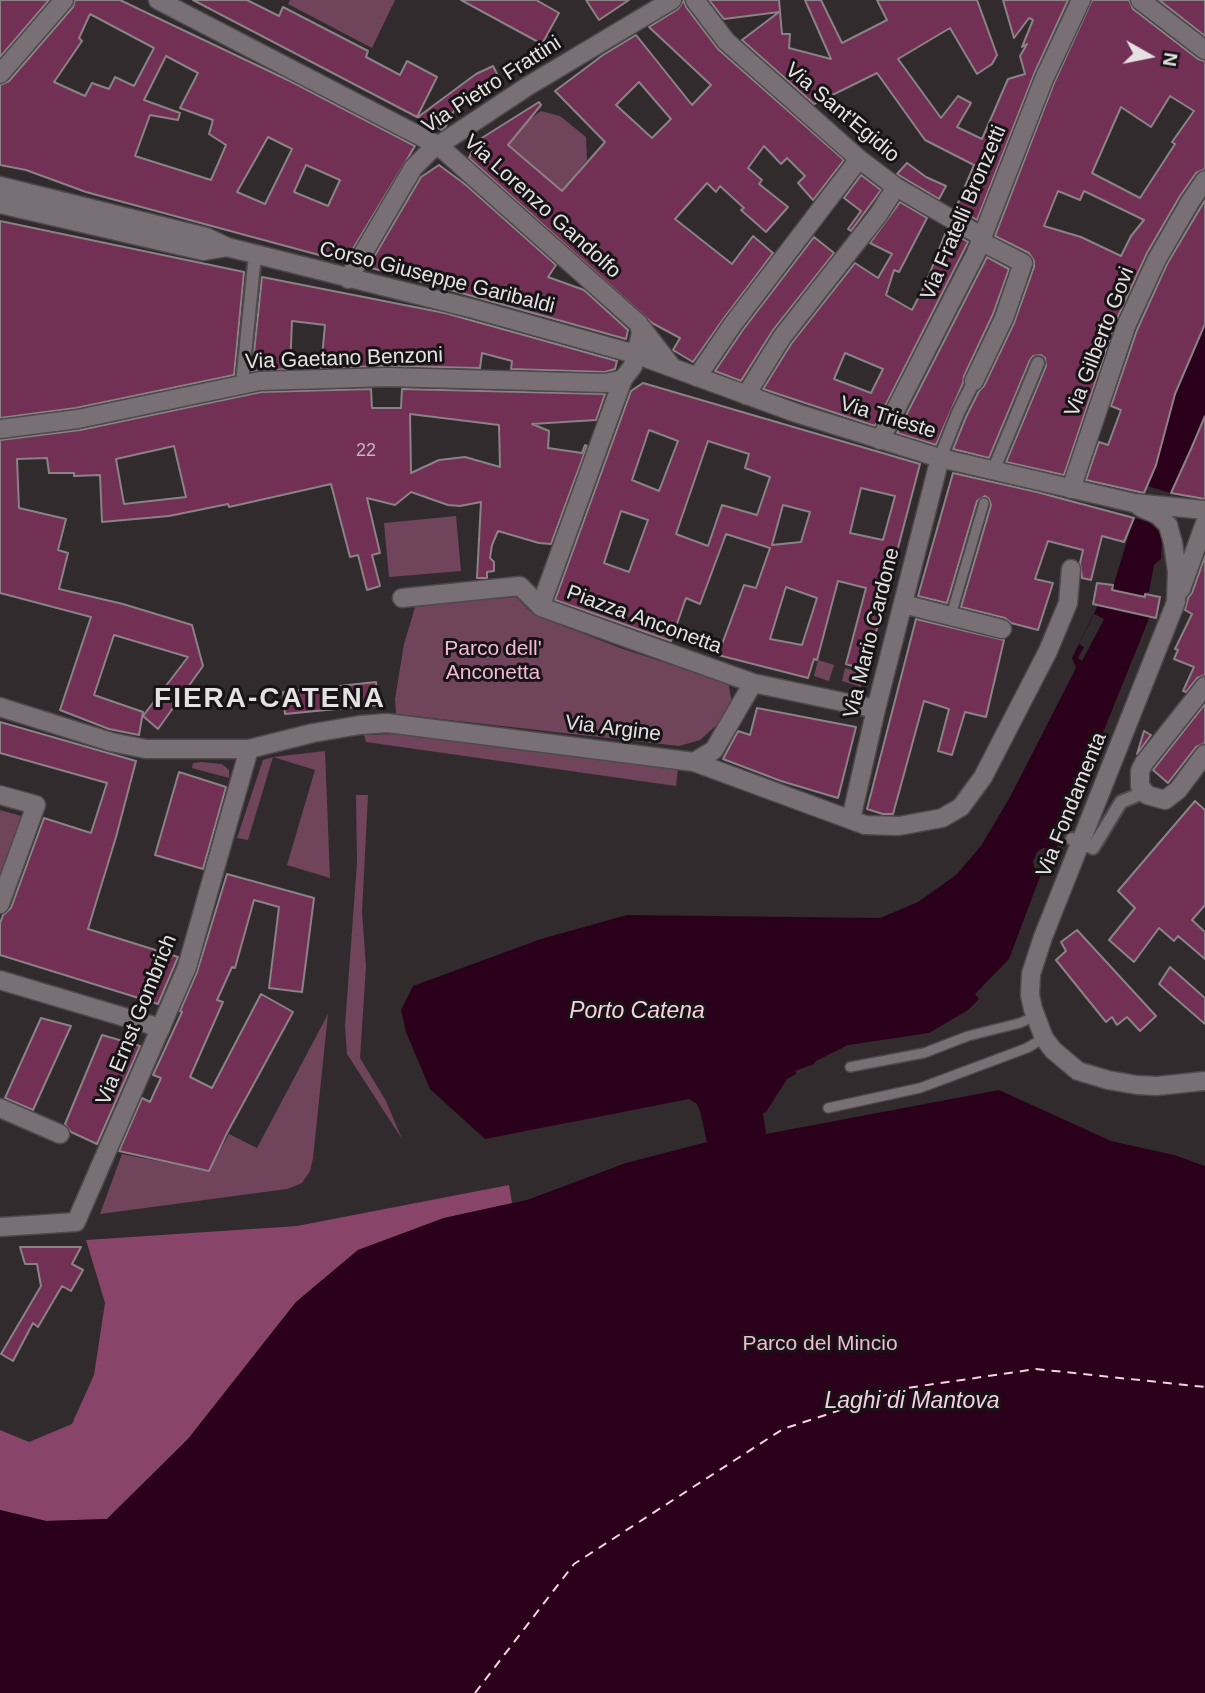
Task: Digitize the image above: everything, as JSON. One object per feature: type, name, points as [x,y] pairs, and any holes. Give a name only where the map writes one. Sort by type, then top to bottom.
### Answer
[{"type":"street","points":[[0,74],[65,0]]},
{"type":"street","name":"Via Lorenzo Gandolfo","points":[[158,0],[439,146],[641,327],[672,367]]},
{"type":"street","name":"Via Pietro Frattini","points":[[348,279],[413,168],[439,146],[528,86],[672,0]]},
{"type":"street","name":"Via Sant'Egidio","points":[[695,0],[726,41],[859,159],[896,187],[1023,262],[1004,318],[974,381]]},
{"type":"street","name":"Via Fratelli Bronzetti","points":[[880,440],[926,354],[981,238],[1044,79],[1081,0]]},
{"type":"street","points":[[1140,0],[1205,50]]},
{"type":"street","points":[[697,377],[733,324],[859,159]]},
{"type":"street","name":"Via Gilberto Govi","points":[[1071,489],[1126,326],[1157,259],[1205,180]]},
{"type":"street","name":"Corso Giuseppe Garibaldi","points":[[0,186],[206,237],[227,247],[255,255],[521,321],[635,354]]},
{"type":"street","points":[[746,395],[782,337],[878,215],[896,187]]},
{"type":"street","name":"Corso Giuseppe Garibaldi","points":[[0,204],[202,251],[227,247]]},
{"type":"street","points":[[242,384],[255,255]]},
{"type":"street","points":[[541,604],[624,379],[633,366],[641,327]]},
{"type":"street","name":"Via Trieste","points":[[635,354],[746,395],[940,458],[1134,503],[1205,510]]},
{"type":"street","points":[[993,471],[1038,363]]},
{"type":"street","name":"Via Gaetano Benzoni","points":[[0,429],[78,419],[260,381],[388,377],[606,383],[624,379]]},
{"type":"street","points":[[940,458],[974,381]]},
{"type":"street","name":"Via Mario Cardone","points":[[851,819],[940,458]]},
{"type":"street","name":"Via Trieste","points":[[1134,503],[1162,517],[1171,531]]},
{"type":"street","name":"Via Fondamenta","points":[[1040,1027],[1030,995],[1031,974],[1043,937],[1077,841],[1176,602],[1205,523]]},
{"type":"street","name":"Via Fondamenta","points":[[1171,531],[1177,572],[1176,602]]},
{"type":"street","name":"Via Argine","points":[[0,707],[111,742],[146,749],[249,749],[313,733],[387,723],[694,762],[865,825],[899,826],[942,818],[961,807],[983,778],[1048,651],[1068,603],[1071,569]]},
{"type":"street","name":"Piazza Anconetta","points":[[402,598],[520,586],[541,604],[541,607],[752,683],[876,709]]},
{"type":"street","points":[[903,604],[1002,629]]},
{"type":"street","points":[[694,762],[714,750],[752,683]]},
{"type":"street","points":[[1205,686],[1144,763],[1140,771],[1140,786],[1154,798],[1165,800],[1178,790],[1205,754]]},
{"type":"street","name":"Via Ernst Gombrich","points":[[0,1227],[76,1222],[187,967],[249,749]]},
{"type":"street","points":[[1077,841],[1093,848],[1118,806],[1124,800],[1145,792]]},
{"type":"street","points":[[0,795],[36,805],[0,904]]},
{"type":"street","points":[[0,980],[161,1028]]},
{"type":"street","points":[[1040,1027],[1065,1062],[1090,1076],[1157,1086],[1201,1080]]},
{"type":"street","points":[[0,1108],[54,1127]]},
{"type":"lane","points":[[951,615],[984,503]]},
{"type":"lane","points":[[828,1108],[920,1088],[1027,1048],[1040,1027],[1009,1026],[968,1036],[924,1054],[850,1067]]},
{"type":"green space","points":[[290,0],[395,0],[372,48],[288,4]]},
{"type":"green space","points":[[541,111],[560,116],[586,137],[587,160],[562,191],[508,145],[525,123]]},
{"type":"green space","points":[[456,516],[461,571],[389,577],[384,523]]},
{"type":"green space","name":"Parco dell' Anconetta","points":[[516,597],[533,614],[620,648],[715,679],[729,686],[732,703],[720,722],[700,740],[679,746],[396,714],[395,699],[404,644],[416,604]]},
{"type":"green space","points":[[818,660],[834,665],[829,681],[814,676]]},
{"type":"green space","points":[[845,668],[865,674],[861,687],[842,681]]},
{"type":"green space","points":[[394,734],[678,768],[676,786],[366,742],[364,735]]},
{"type":"green space","points":[[325,751],[330,878],[287,865],[315,770],[273,757]]},
{"type":"green space","points":[[273,757],[248,840],[237,838],[263,760]]},
{"type":"green space","points":[[193,763],[222,764],[229,770],[229,778],[192,768]]},
{"type":"green space","points":[[356,795],[368,795],[362,912],[366,966],[360,1058],[386,1101],[402,1139],[347,1054],[345,1026],[357,863]]},
{"type":"green space","points":[[0,810],[25,817],[0,879]]},
{"type":"green space","points":[[328,1014],[313,1158],[310,1171],[302,1183],[287,1189],[100,1214],[122,1154],[209,1171],[229,1134],[257,1148]]},
{"type":"shaded area","points":[[509,1185],[512,1203],[444,1218],[358,1250],[296,1302],[188,1439],[107,1519],[46,1521],[0,1510],[0,1430],[29,1442],[72,1424],[94,1375],[105,1303],[86,1240],[297,1226]]},
{"type":"water","points":[[1205,325],[1205,415],[1171,493],[1147,486],[1177,389]]},
{"type":"water","points":[[1134,518],[1149,522],[1162,537],[1161,559],[1154,565],[1149,592],[1145,597],[1112,590]]},
{"type":"water","name":"Laghi di Mantova","points":[[1098,605],[1150,616],[1056,849],[1043,848],[1037,852],[1033,862],[1035,870],[1041,874],[1009,959],[975,994],[979,999],[968,1010],[929,1033],[848,1045],[795,1071],[796,1074],[787,1079],[763,1113],[766,1134],[999,1090],[1111,1141],[1174,1155],[1205,1166],[1205,1693],[0,1693],[0,1510],[46,1521],[107,1519],[188,1439],[296,1302],[358,1250],[444,1218],[527,1200],[626,1163],[707,1142],[700,1111],[697,1104],[689,1099],[485,1139],[430,1089],[406,1032],[401,1010],[413,986],[541,939],[627,915],[880,918],[918,902],[956,875],[981,846],[1010,797],[1076,668],[1072,658]]},
{"type":"pier","points":[[1094,614],[1104,619],[1082,661],[1078,658],[1084,647],[1079,644]]},
{"type":"building","points":[[0,0],[49,0],[0,57]]},
{"type":"building","points":[[75,0],[120,0],[292,82],[415,146],[345,262],[86,192],[26,170],[0,165],[0,85],[9,81],[73,7]],"holes":[[[90,14],[154,48],[134,86],[115,77],[109,89],[92,83],[85,96],[54,82],[82,41],[79,38]],[[166,56],[198,73],[180,108],[213,120],[209,134],[226,145],[211,180],[135,156],[150,115],[178,120],[180,113],[144,100]],[[268,137],[292,149],[265,204],[237,192]],[[306,165],[340,180],[328,206],[294,192]]]},
{"type":"building","points":[[193,0],[247,0],[279,16],[283,7],[368,51],[366,57],[400,75],[407,61],[437,77],[417,117]]},
{"type":"building","points":[[461,0],[536,0],[559,13],[542,44]]},
{"type":"building","points":[[586,0],[629,0],[599,20]]},
{"type":"building","points":[[684,0],[686,7],[718,49],[844,160],[813,200],[798,183],[805,176],[787,158],[781,164],[764,146],[748,168],[762,180],[759,184],[788,207],[766,232],[741,210],[744,208],[720,186],[716,192],[707,183],[675,219],[732,264],[753,236],[773,253],[693,362],[673,350],[680,338],[652,323],[469,158],[477,141],[539,102],[541,105],[508,145],[562,191],[605,142],[555,91],[603,55],[636,35],[692,105],[711,85],[649,27],[678,9]],"holes":[[[639,82],[671,119],[652,138],[616,105]]]},
{"type":"building","points":[[709,0],[779,0],[782,34],[790,34],[789,48],[831,59],[805,0],[821,0],[842,43],[887,20],[877,0],[977,0],[997,55],[992,64],[977,74],[950,28],[898,59],[941,118],[958,96],[971,103],[957,127],[982,139],[1008,79],[1025,74],[1020,56],[1027,44],[1022,47],[1033,20],[1029,18],[1014,38],[1003,0],[1068,0],[1034,74],[977,220],[956,208],[974,165],[925,140],[877,73],[814,104],[742,40],[779,12],[724,19]]},
{"type":"building","points":[[1092,0],[1129,0],[1133,9],[1198,59],[1205,61],[1205,169],[1196,173],[1180,196],[1147,253],[1116,321],[1064,475],[1006,462],[1046,366],[1045,358],[1041,355],[1033,356],[1030,360],[989,458],[953,449],[966,417],[1014,323],[1034,267],[1029,253],[995,236],[1054,83]],"holes":[[[1170,96],[1194,111],[1172,142],[1175,144],[1140,198],[1092,173],[1121,107],[1151,127]],[[1058,191],[1080,200],[1084,191],[1144,220],[1131,236],[1121,256],[1081,237],[1044,226]]]},
{"type":"building","points":[[1159,0],[1205,0],[1205,36]]},
{"type":"building","points":[[493,66],[502,84],[457,105],[442,130],[418,117],[476,74]]},
{"type":"building","points":[[907,163],[926,177],[946,186],[939,199],[897,174]]},
{"type":"building","points":[[439,165],[466,185],[556,265],[548,277],[584,290],[628,330],[626,339],[368,267],[421,177]]},
{"type":"building","points":[[861,175],[881,190],[851,231],[848,229],[861,211],[844,198]]},
{"type":"building","points":[[1205,200],[1205,324],[1175,394],[1156,465],[1144,493],[1086,480],[1099,442],[1108,445],[1121,410],[1111,406],[1137,330],[1167,264]]},
{"type":"building","points":[[900,202],[927,218],[899,272],[894,270],[886,295],[912,310],[926,283],[947,229],[968,242],[875,426],[763,389],[791,344],[855,263],[878,278],[892,254],[870,243]],"holes":[[[845,353],[883,369],[871,393],[834,379]]]},
{"type":"building","points":[[0,221],[244,272],[234,375],[76,408],[0,418]]},
{"type":"building","points":[[814,237],[834,253],[773,330],[741,381],[715,371],[742,331]]},
{"type":"building","points":[[987,257],[1009,269],[993,314],[936,445],[897,433]]},
{"type":"building","points":[[262,277],[445,313],[617,361],[615,369],[605,372],[511,369],[512,361],[482,353],[480,368],[321,368],[325,325],[292,321],[290,369],[252,371]]},
{"type":"building","points":[[643,383],[920,464],[866,670],[846,664],[866,588],[838,581],[817,660],[814,659],[808,678],[718,655],[744,585],[756,588],[770,548],[726,534],[700,604],[686,598],[671,641],[555,600],[631,391]],"holes":[[[649,430],[678,441],[659,491],[632,480]],[[708,441],[749,454],[745,468],[770,477],[757,515],[722,505],[708,546],[676,534]],[[861,488],[895,496],[883,540],[850,533]],[[783,505],[810,512],[801,542],[772,545]],[[621,511],[648,520],[629,572],[604,563]],[[786,587],[817,598],[802,645],[770,639]]]},
{"type":"building","points":[[371,389],[372,408],[401,408],[402,389],[605,394],[596,420],[532,424],[549,431],[548,448],[582,453],[585,445],[587,446],[551,544],[498,531],[490,558],[494,562],[494,571],[487,572],[487,578],[477,578],[481,502],[448,505],[411,492],[395,505],[367,498],[380,553],[372,555],[380,586],[367,590],[358,555],[350,557],[331,484],[229,507],[228,504],[169,516],[102,522],[100,475],[49,473],[47,458],[17,459],[19,508],[66,519],[58,550],[68,553],[59,589],[123,604],[192,625],[203,666],[158,729],[143,716],[188,657],[114,635],[94,695],[143,712],[139,735],[109,729],[60,710],[91,617],[0,593],[0,440],[80,430],[261,392]],"holes":[[[410,414],[499,425],[500,467],[465,457],[439,460],[411,473]],[[174,446],[186,497],[124,504],[116,459]]]},
{"type":"building","points":[[1205,416],[1205,499],[1171,493],[1191,449]]},
{"type":"building","points":[[953,473],[1134,518],[1124,542],[1102,536],[1091,580],[1082,578],[1080,563],[1083,550],[1048,541],[1035,579],[1053,583],[1038,630],[961,607],[991,505],[985,496],[977,501],[947,603],[918,596]]},
{"type":"building","points":[[1205,556],[1205,675],[1197,678],[1186,692],[1183,691],[1194,667],[1174,659],[1178,650],[1175,649],[1192,614],[1185,610]]},
{"type":"building","points":[[1097,583],[1113,585],[1112,590],[1145,597],[1145,594],[1160,597],[1156,618],[1093,604]]},
{"type":"building","points":[[916,619],[1004,640],[986,717],[965,712],[952,755],[938,751],[949,709],[924,701],[893,814],[883,814],[867,809]]},
{"type":"building","points":[[376,682],[378,705],[285,714],[283,692]]},
{"type":"building","points":[[1205,704],[1205,743],[1196,747],[1168,783],[1153,770]]},
{"type":"building","points":[[757,708],[856,727],[838,798],[781,781],[723,759],[738,731],[750,735]]},
{"type":"building","points":[[0,722],[136,761],[88,929],[178,957],[158,1004],[0,955],[0,923],[3,915],[11,908],[44,818],[91,833],[107,783],[0,753]]},
{"type":"building","points":[[1144,731],[1151,735],[1137,754]]},
{"type":"building","points":[[179,772],[226,787],[203,869],[155,855]]},
{"type":"building","points":[[1195,801],[1205,810],[1205,905],[1192,920],[1205,932],[1205,959],[1178,936],[1174,941],[1159,928],[1134,962],[1109,940],[1135,908],[1118,891]]},
{"type":"building","points":[[227,874],[314,898],[302,992],[269,988],[279,907],[254,900],[235,968],[232,967],[217,1000],[223,1002],[190,1077],[212,1088],[261,994],[293,1012],[209,1171],[119,1151],[142,1098],[150,1102],[161,1078],[153,1075],[197,972]]},
{"type":"building","points":[[1077,930],[1156,1016],[1140,1031],[1127,1017],[1117,1025],[1112,1017],[1106,1022],[1056,960],[1066,951],[1061,942]]},
{"type":"building","points":[[1170,967],[1205,998],[1205,1024],[1159,984]]},
{"type":"building","points":[[41,1018],[71,1026],[33,1110],[5,1098]]},
{"type":"building","points":[[102,1035],[140,1046],[97,1144],[71,1132],[65,1124]]},
{"type":"building","points":[[20,1247],[81,1247],[72,1264],[83,1270],[71,1291],[62,1286],[38,1327],[33,1323],[13,1361],[1,1354],[41,1286],[37,1264],[25,1264]]},
{"type":"ferry route","points":[[475,1693],[574,1564],[783,1429],[907,1388],[1036,1369],[1205,1387]]},
{"type":"district","name":"FIERA-CATENA","points":[[270,699]]},
{"type":"water label","name":"Porto Catena","points":[[637,1012]]},
{"type":"park label","name":"Parco del Mincio","points":[[820,1344]]}]
